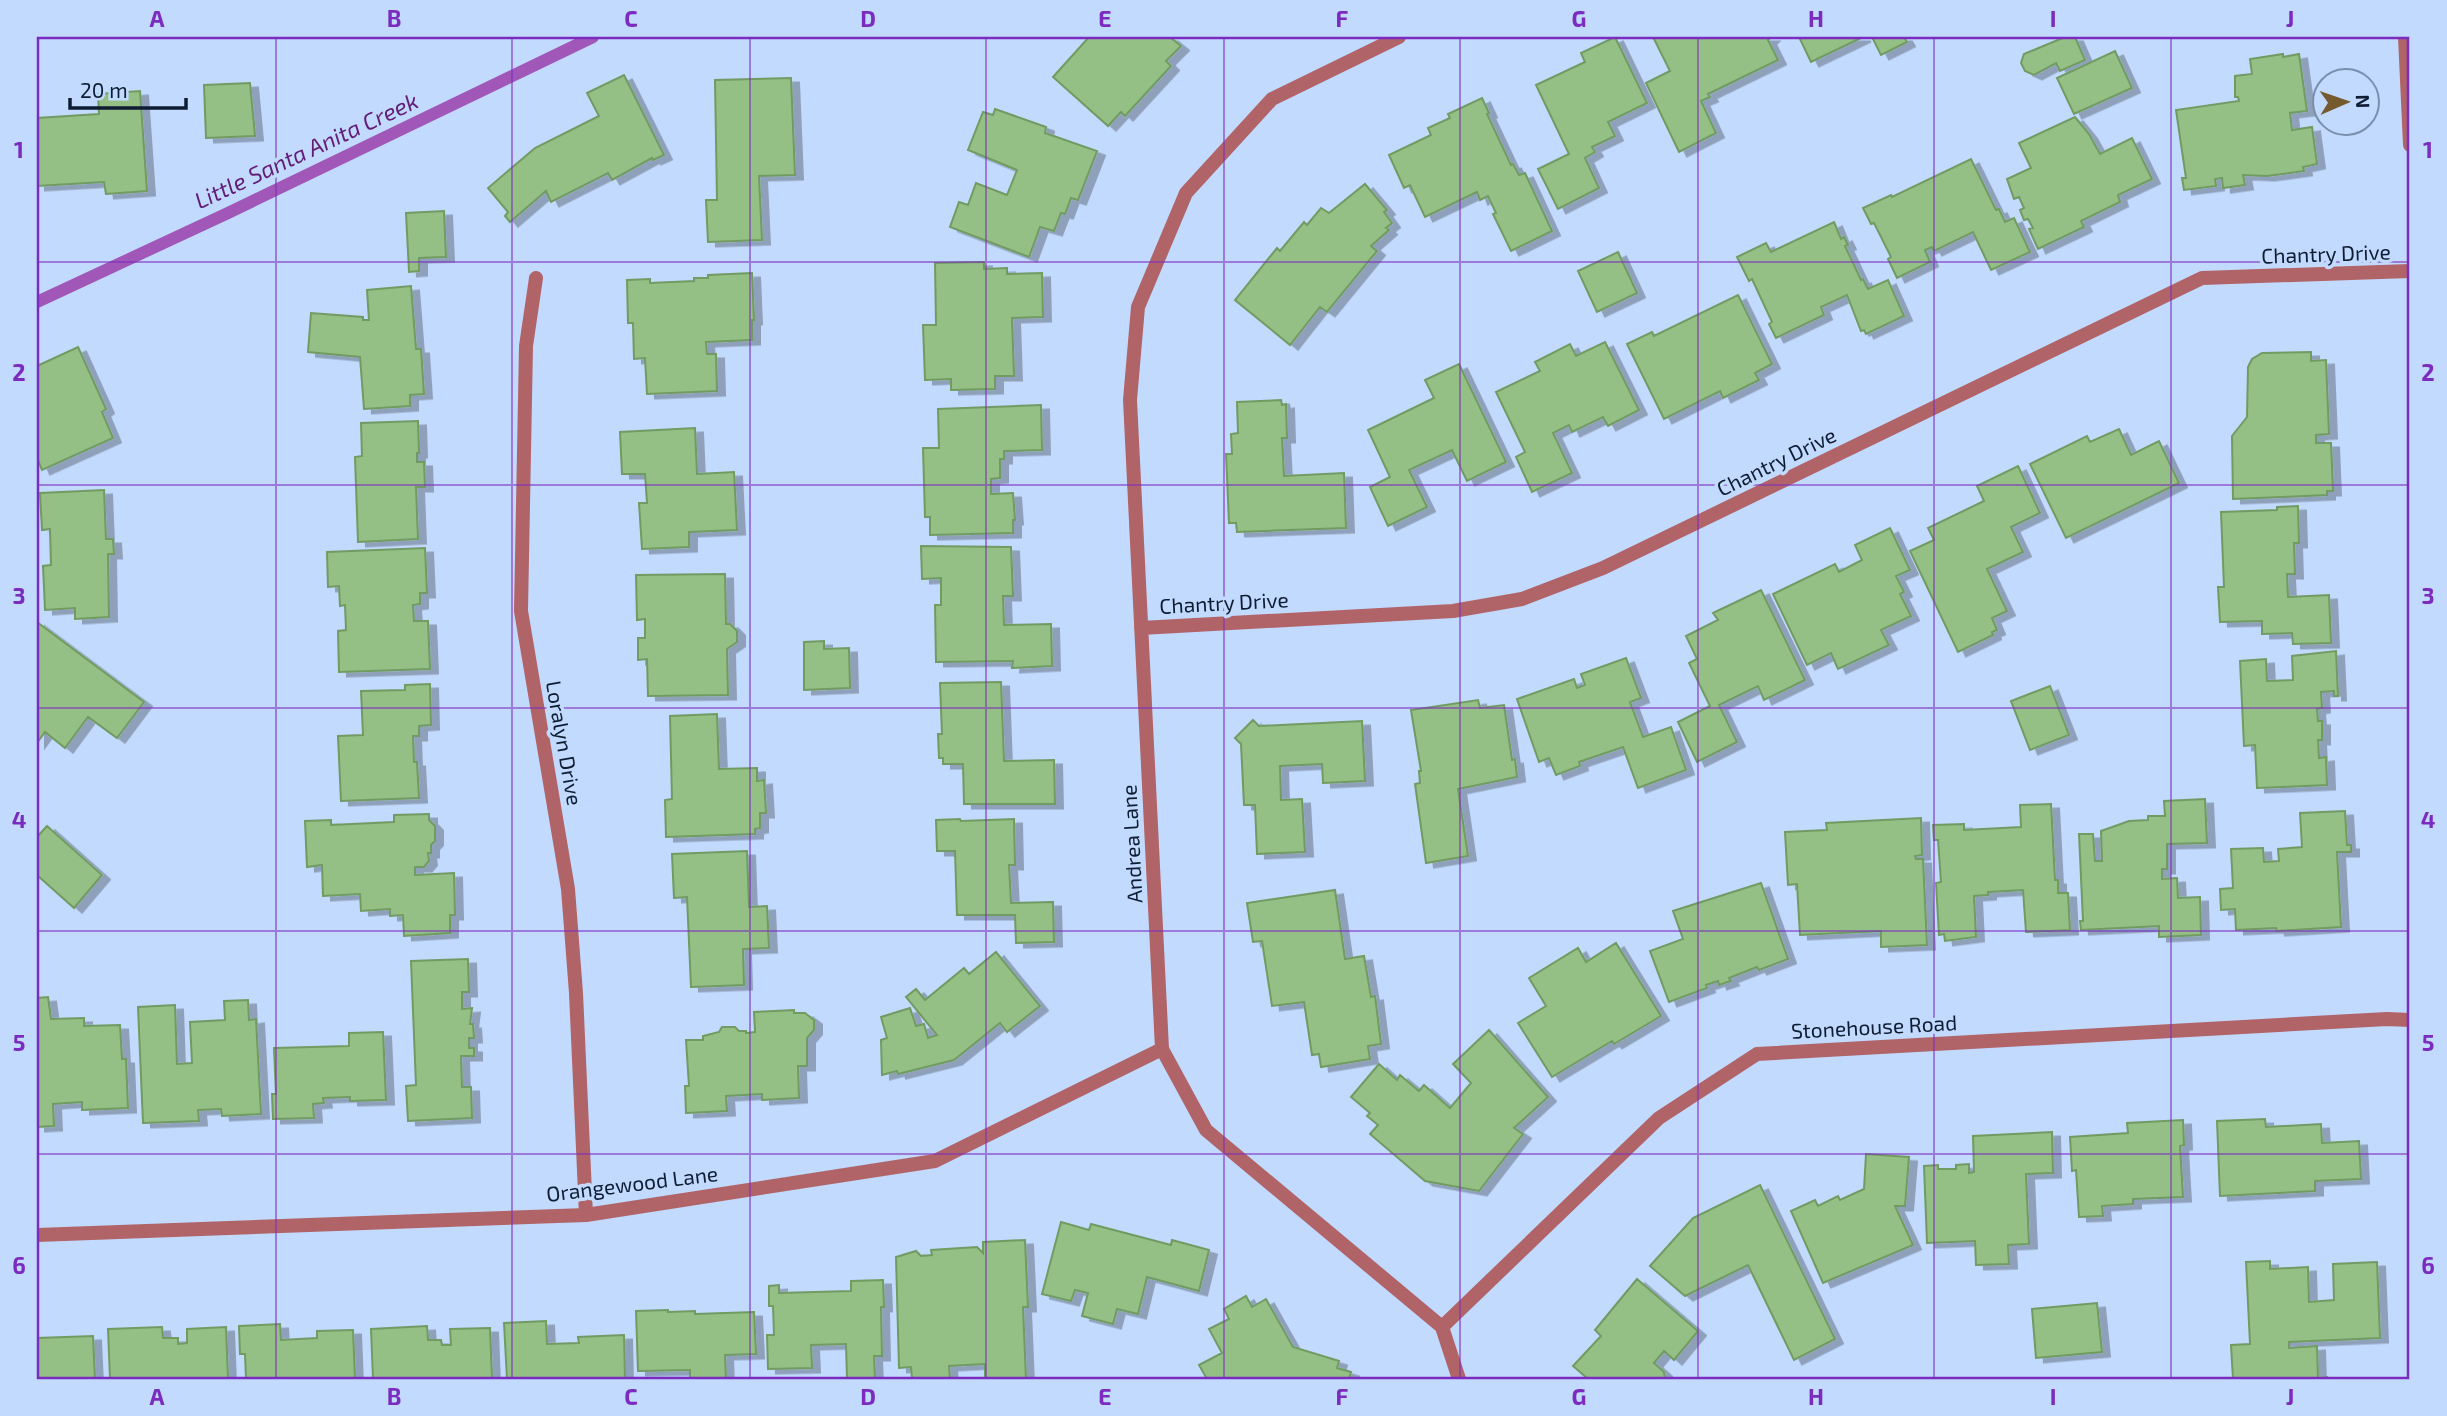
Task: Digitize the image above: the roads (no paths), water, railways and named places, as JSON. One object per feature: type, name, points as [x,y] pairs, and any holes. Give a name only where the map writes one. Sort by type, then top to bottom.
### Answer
[{"type":"street","name":"Andrea Lane","points":[[1399,37],[1272,99],[1186,193],[1138,307],[1130,400],[1162,1049],[1206,1129],[1442,1327]]},
{"type":"street","points":[[2405,37],[2410,145]]},
{"type":"street","name":"Chantry Drive","points":[[1141,628],[1453,611],[1522,599],[1603,568],[2202,278],[2410,271]]},
{"type":"street","name":"Loralyn Drive","points":[[536,278],[526,346],[521,611],[568,889],[576,993],[586,1214]]},
{"type":"street","name":"Stonehouse Road","points":[[1442,1327],[1659,1118],[1757,1054],[2387,1018],[2410,1020]]},
{"type":"street","name":"Orangewood Lane","points":[[37,1235],[586,1214],[935,1161],[1162,1049]]},
{"type":"street","points":[[1442,1327],[1459,1379]]},
{"type":"waterway","name":"Little Santa Anita Creek","points":[[37,302],[593,37]]}]
